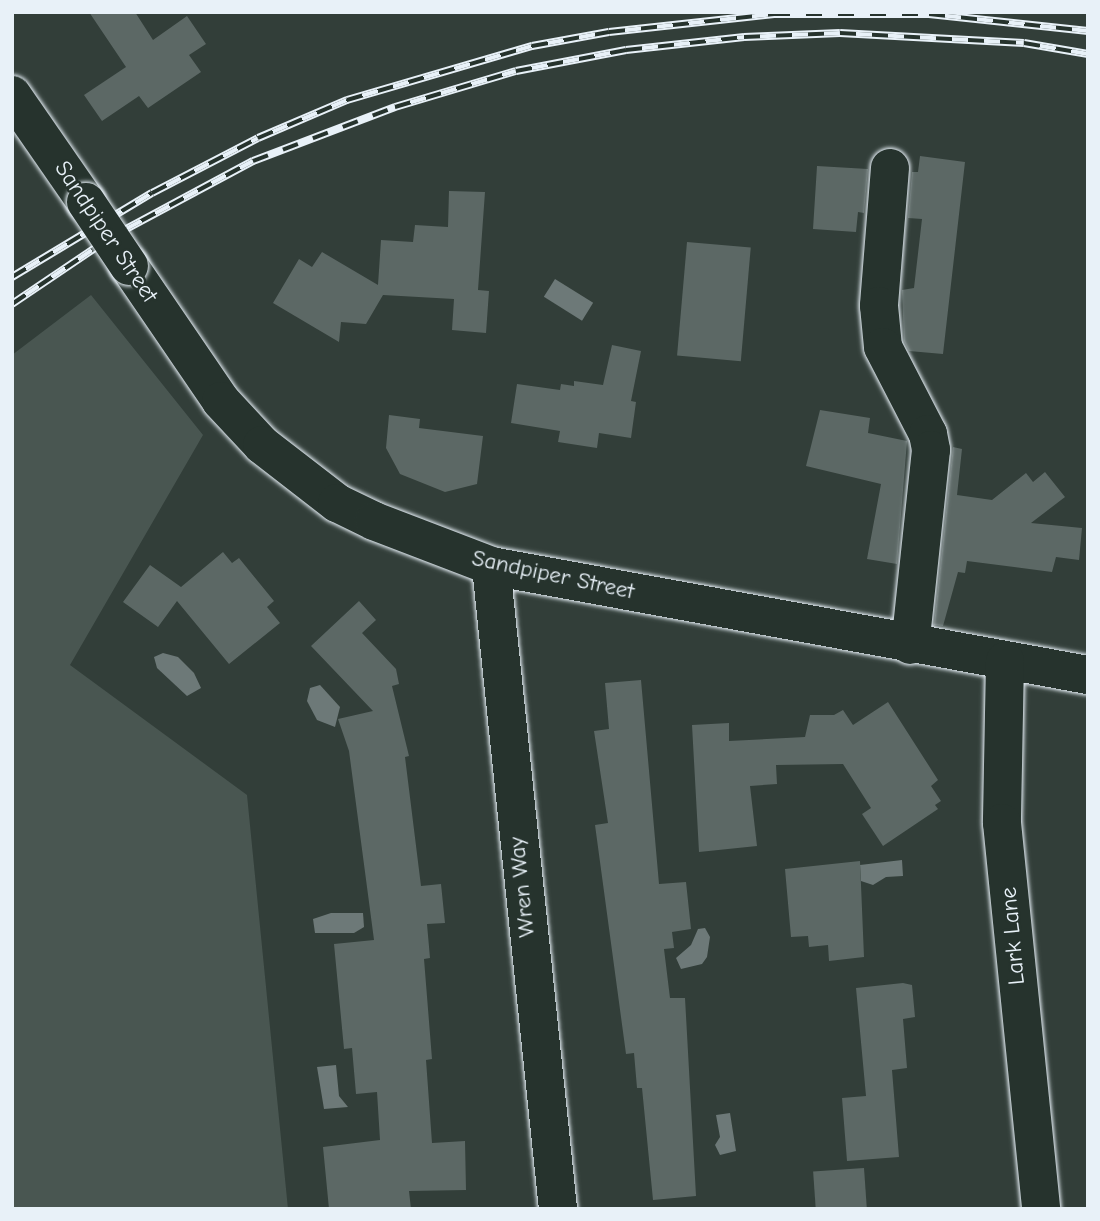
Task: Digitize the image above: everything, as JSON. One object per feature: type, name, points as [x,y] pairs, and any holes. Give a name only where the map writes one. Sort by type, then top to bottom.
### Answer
[{"type":"street","name":"Sandpiper Street","points":[[12,95],[221,401],[297,475],[337,503],[374,521],[491,566],[1088,676]]},
{"type":"street","points":[[890,168],[879,306],[883,347],[928,434],[931,450],[910,645]]},
{"type":"street","name":"Wren Way","points":[[491,566],[558,1209]]},
{"type":"street","name":"Lark Lane","points":[[1006,662],[1002,822],[1041,1209]]},
{"type":"shaded area","points":[[555,279],[593,303],[582,321],[544,297]]},
{"type":"shaded area","points":[[91,295],[203,435],[70,665],[247,795],[288,1209],[12,1209],[12,355]]},
{"type":"shaded area","points":[[163,653],[178,657],[194,673],[201,688],[187,696],[157,668],[154,657]]},
{"type":"shaded area","points":[[320,685],[340,707],[335,727],[317,720],[307,701],[310,688]]},
{"type":"shaded area","points":[[902,860],[903,876],[886,877],[873,885],[861,881],[860,865]]},
{"type":"shaded area","points":[[331,913],[363,913],[364,927],[354,933],[315,933],[313,919]]},
{"type":"shaded area","points":[[705,928],[710,937],[707,957],[702,964],[681,969],[676,958],[691,945],[698,929]]},
{"type":"shaded area","points":[[336,1065],[339,1096],[348,1107],[324,1109],[317,1067]]},
{"type":"shaded area","points":[[730,1113],[736,1151],[720,1155],[715,1145],[720,1137],[716,1115]]},
{"type":"building","points":[[89,12],[135,12],[153,40],[187,16],[206,44],[189,55],[201,72],[148,108],[139,96],[102,121],[84,95],[126,67]]},
{"type":"building","points":[[920,156],[965,162],[943,354],[909,351],[904,341],[902,290],[914,288],[922,219],[908,218],[912,172],[918,172]]},
{"type":"building","points":[[817,166],[868,169],[864,213],[858,212],[856,232],[813,229]]},
{"type":"building","points":[[449,191],[485,192],[478,290],[489,291],[486,333],[452,330],[454,299],[383,295],[366,324],[341,322],[339,342],[273,303],[299,259],[312,267],[322,252],[378,285],[381,240],[413,242],[415,225],[448,227]]},
{"type":"building","points":[[687,242],[751,248],[741,361],[677,356]]},
{"type":"building","points":[[612,345],[641,351],[631,401],[636,402],[631,438],[599,433],[597,448],[558,442],[560,431],[511,423],[517,384],[560,390],[561,384],[574,386],[574,381],[603,385]]},
{"type":"building","points":[[820,410],[870,418],[868,433],[907,441],[897,564],[867,559],[881,484],[806,466]]},
{"type":"building","points":[[389,415],[420,419],[419,428],[483,436],[477,484],[445,492],[400,474],[386,448]]},
{"type":"building","points":[[953,447],[962,449],[957,495],[992,500],[1026,473],[1033,482],[1045,472],[1065,497],[1031,523],[1082,528],[1079,560],[1056,557],[1052,572],[967,561],[965,573],[958,572],[943,626],[934,625]]},
{"type":"building","points":[[223,552],[232,563],[239,558],[274,601],[267,607],[280,623],[229,664],[177,601],[158,627],[123,602],[150,565],[181,587]]},
{"type":"building","points":[[359,601],[376,620],[362,633],[396,669],[399,684],[392,686],[409,756],[405,757],[421,886],[441,884],[445,923],[427,924],[430,958],[424,959],[432,1059],[426,1060],[432,1143],[465,1141],[466,1190],[409,1191],[411,1209],[329,1209],[323,1147],[380,1140],[377,1092],[356,1094],[352,1048],[344,1049],[334,944],[374,940],[349,751],[338,719],[373,711],[311,646]]},
{"type":"building","points":[[641,680],[659,884],[686,882],[691,929],[672,932],[674,948],[664,949],[670,998],[685,998],[696,1196],[653,1200],[642,1088],[637,1088],[634,1053],[626,1054],[595,825],[608,823],[594,731],[609,729],[605,683]]},
{"type":"building","points":[[888,702],[938,780],[931,786],[941,801],[935,805],[938,809],[883,846],[862,814],[871,808],[843,764],[776,765],[777,784],[750,786],[757,846],[699,852],[692,725],[729,723],[729,741],[805,737],[810,715],[834,715],[843,710],[853,725]]},
{"type":"building","points":[[860,861],[864,957],[829,961],[828,945],[809,947],[808,936],[791,937],[785,869]]},
{"type":"building","points":[[903,983],[912,985],[915,1017],[903,1019],[907,1068],[892,1070],[899,1157],[847,1161],[842,1098],[866,1096],[856,988]]},
{"type":"building","points":[[864,1168],[867,1209],[816,1209],[813,1172]]},
{"type":"railway","points":[[12,277],[152,193],[258,138],[347,100],[532,46],[609,32],[774,14],[929,14],[1088,31]]},
{"type":"railway","points":[[12,304],[113,236],[253,161],[395,107],[516,71],[626,50],[744,37],[840,33],[1024,43],[1088,54]]}]
